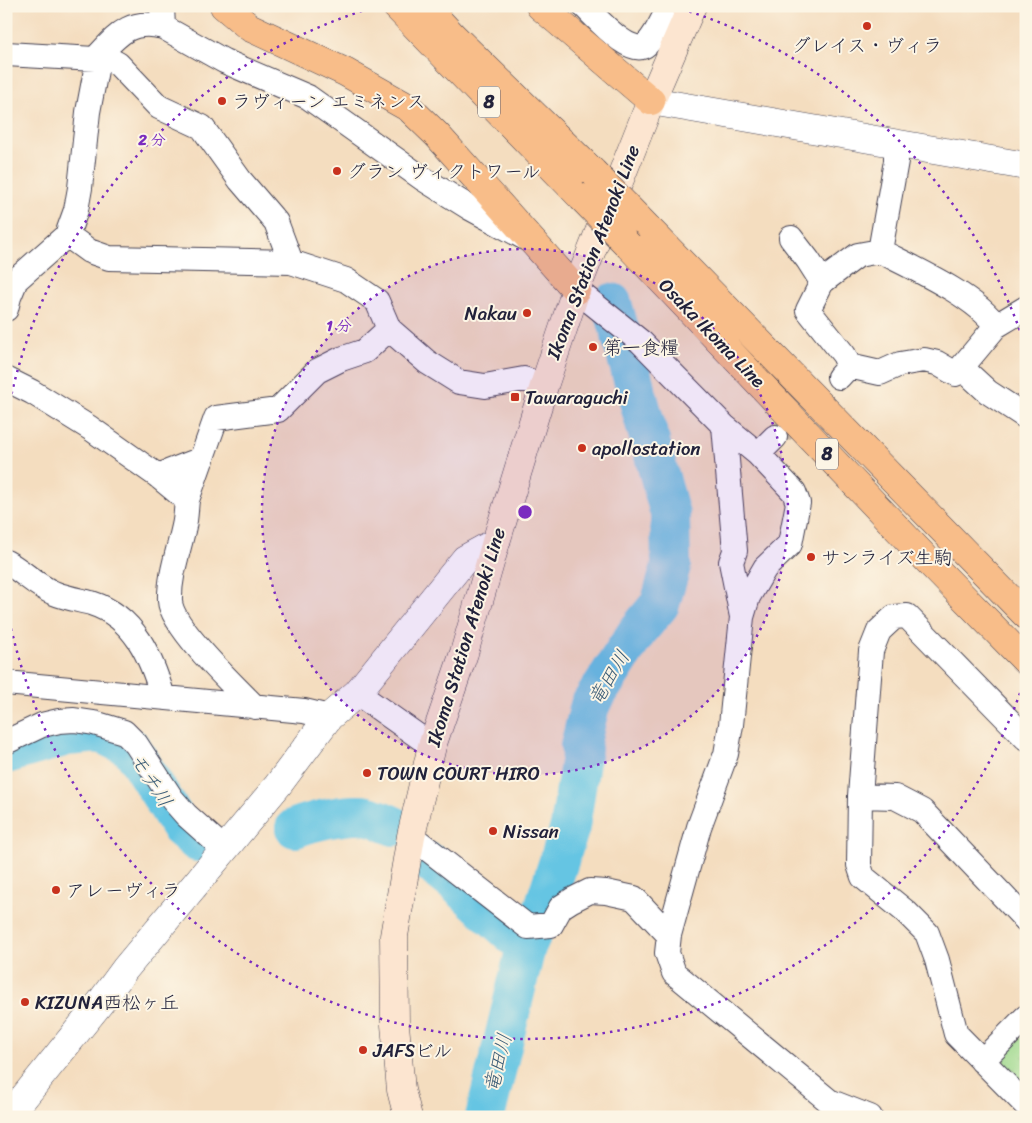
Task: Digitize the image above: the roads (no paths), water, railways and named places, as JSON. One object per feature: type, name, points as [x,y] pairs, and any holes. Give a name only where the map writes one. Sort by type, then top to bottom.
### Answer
[{"type":"main road","points":[[224,6],[249,27],[345,72],[409,108],[436,135],[576,290]]},
{"type":"main road","points":[[384,6],[446,43]]},
{"type":"main road","name":"Osaka Ikoma Line","points":[[396,6],[446,43],[593,172],[1026,615]]},
{"type":"main road","name":"Osaka Ikoma Line","points":[[425,6],[446,43],[582,198],[1026,661]]},
{"type":"main road","points":[[429,6],[446,43]]},
{"type":"main road","points":[[540,6],[651,101]]},
{"type":"main road","name":"Ikoma Station Atenoki Line","points":[[408,1117],[402,1090],[395,1025],[394,936],[411,836],[432,746],[464,653],[544,386],[576,290],[651,101],[692,6]]},
{"type":"street","points":[[584,6],[624,44],[638,48],[646,45],[670,6]]},
{"type":"street","points":[[6,309],[16,280],[66,235],[76,210],[88,112],[98,57],[121,33],[137,24],[151,24],[163,17],[224,61],[308,97],[430,183],[470,208],[532,241]]},
{"type":"street","points":[[6,54],[98,57],[118,64],[159,107],[202,127],[240,180],[276,222],[292,262]]},
{"type":"street","points":[[651,101],[1026,166]]},
{"type":"street","points":[[880,250],[896,161],[896,144]]},
{"type":"street","points":[[66,235],[89,251],[109,258],[292,262],[346,280],[378,301],[389,329],[428,362],[459,382],[485,386],[524,379],[544,386]]},
{"type":"street","points":[[791,238],[822,282]]},
{"type":"street","points":[[996,326],[990,318],[951,288],[880,250],[858,255],[822,282],[808,310],[844,355],[844,372],[880,372],[900,364],[924,360],[938,363],[956,374],[996,326],[1026,308]]},
{"type":"street","points":[[576,290],[641,342],[724,426],[758,454],[794,492],[798,503],[790,544],[766,568],[758,580],[748,597],[742,617],[731,725],[726,754],[699,827],[669,935],[667,953],[674,973],[829,1101],[870,1117]]},
{"type":"street","points":[[255,707],[220,672],[179,624],[170,603],[175,562],[185,524],[187,500],[216,418],[278,410],[317,371],[341,359],[365,351],[389,329]]},
{"type":"street","points":[[962,368],[988,392],[1026,417]]},
{"type":"street","points":[[6,379],[69,414],[158,476],[187,500]]},
{"type":"street","points":[[724,426],[735,550],[731,562],[742,617]]},
{"type":"street","points":[[758,454],[775,437]]},
{"type":"street","points":[[158,476],[202,459]]},
{"type":"street","points":[[8,1117],[100,1004],[125,969],[278,785],[329,717],[357,693],[464,559],[496,542]]},
{"type":"street","points":[[6,562],[20,569],[42,587],[56,594],[108,610],[132,628],[145,648],[164,697]]},
{"type":"street","points":[[1026,738],[907,616],[894,617],[878,631],[871,651],[860,796],[859,865],[863,877],[906,912],[927,933],[937,960],[956,1034],[1026,1105]]},
{"type":"street","points":[[6,683],[304,711],[329,717]]},
{"type":"street","points":[[357,693],[432,746]]},
{"type":"street","points":[[6,742],[42,725],[59,721],[94,722],[124,732],[136,744],[172,799],[224,849]]},
{"type":"street","points":[[860,796],[895,797],[922,811],[1026,920]]},
{"type":"street","points":[[411,836],[528,927],[550,925],[561,907],[590,891],[606,892],[634,898],[669,935]]},
{"type":"street","points":[[982,1061],[1026,1017]]},
{"type":"waterway","name":"竜田川","points":[[485,1117],[526,947],[544,907],[570,827],[582,749],[580,746],[590,705],[637,632],[660,604],[671,566],[670,514],[612,303]]},
{"type":"waterway","name":"モチ川","points":[[6,754],[67,736],[101,733],[131,748],[181,828],[197,842]]},
{"type":"waterway","name":"モチ川","points":[[295,828],[321,820],[351,815],[371,817],[394,826]]},
{"type":"waterway","name":"モチ川","points":[[430,863],[461,888],[526,947]]},
{"type":"tunnel","points":[[781,432],[838,378]]},
{"type":"place","name":"グレイス・ヴィラ","points":[[867,26]]},
{"type":"place","name":"ラヴィーン エミネンス","points":[[222,101]]},
{"type":"place","name":"グラン ヴィクトワール","points":[[337,171]]},
{"type":"place","name":"Nakau","points":[[527,313]]},
{"type":"place","name":"第一食糧","points":[[593,347]]},
{"type":"place","name":"Tawaraguchi","points":[[515,397]]},
{"type":"place","name":"apollostation","points":[[582,448]]},
{"type":"place","name":"サンライズ生駒","points":[[811,557]]},
{"type":"place","name":"TOWN COURT HIRO","points":[[367,773]]},
{"type":"place","name":"Nissan","points":[[493,831]]},
{"type":"place","name":"アレーヴィラ","points":[[56,890]]},
{"type":"place","name":"KIZUNA西松ヶ丘","points":[[25,1002]]},
{"type":"place","name":"JAFSビル","points":[[363,1050]]}]
